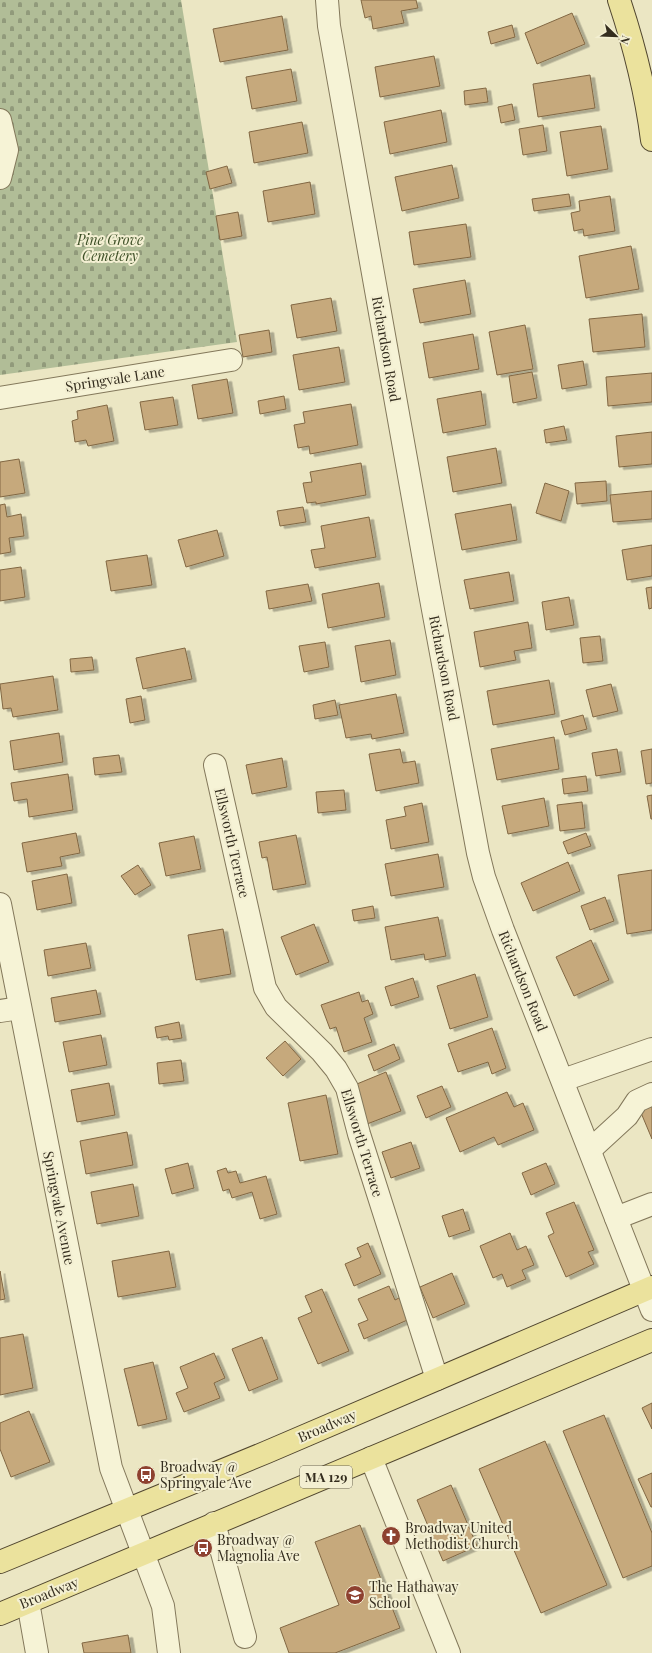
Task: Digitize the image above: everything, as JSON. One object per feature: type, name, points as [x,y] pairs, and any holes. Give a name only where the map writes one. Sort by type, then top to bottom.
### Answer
[{"type":"main road","points":[[619,0],[648,110],[652,140]]},
{"type":"main road","name":"Broadway","points":[[0,1562],[127,1510],[648,1289]]},
{"type":"main road","name":"Broadway","points":[[0,1614],[371,1458],[440,1427],[652,1340]]},
{"type":"street","name":"Richardson Road","points":[[327,0],[329,26],[429,588],[478,853],[484,878],[500,923],[616,1218],[648,1289],[652,1310]]},
{"type":"street","points":[[0,120],[7,150],[0,178]]},
{"type":"street","name":"Springvale Lane","points":[[0,398],[231,360]]},
{"type":"street","name":"Ellsworth Terrace","points":[[215,765],[265,988],[276,1007],[322,1052],[336,1069],[346,1088],[359,1134],[437,1379]]},
{"type":"street","name":"Springvale Avenue","points":[[0,904],[10,1010],[111,1468],[163,1606],[169,1653]]},
{"type":"street","points":[[563,1080],[652,1049]]},
{"type":"street","points":[[590,1150],[627,1116],[637,1101],[652,1094]]},
{"type":"street","points":[[616,1218],[652,1204]]},
{"type":"street","points":[[371,1458],[449,1653]]},
{"type":"street","points":[[214,1523],[245,1637]]},
{"type":"street","points":[[28,1602],[37,1653]]},
{"type":"green space","name":"Pine Grove Cemetery","points":[[0,0],[181,0],[237,342],[0,375]]},
{"type":"building","points":[[361,0],[416,0],[418,8],[401,11],[404,23],[373,29],[371,16],[365,18]]},
{"type":"building","points":[[572,13],[585,44],[537,64],[525,33]]},
{"type":"building","points":[[282,16],[288,50],[220,62],[213,29]]},
{"type":"building","points":[[512,25],[515,37],[491,44],[488,32]]},
{"type":"building","points":[[434,56],[440,86],[380,97],[375,67]]},
{"type":"building","points":[[291,69],[297,101],[252,109],[246,77]]},
{"type":"building","points":[[590,75],[595,108],[538,117],[533,84]]},
{"type":"building","points":[[486,88],[488,102],[465,105],[464,91]]},
{"type":"building","points":[[512,104],[515,120],[501,123],[498,107]]},
{"type":"building","points":[[441,110],[447,142],[390,154],[384,122]]},
{"type":"building","points":[[302,122],[308,153],[254,163],[249,132]]},
{"type":"building","points":[[543,125],[547,151],[523,155],[519,129]]},
{"type":"building","points":[[601,126],[608,169],[567,176],[560,132]]},
{"type":"building","points":[[452,165],[459,198],[402,211],[395,177]]},
{"type":"building","points":[[227,166],[232,183],[210,189],[206,172]]},
{"type":"building","points":[[310,182],[315,214],[268,222],[263,191]]},
{"type":"building","points":[[569,194],[571,206],[534,211],[532,199]]},
{"type":"building","points":[[610,196],[615,231],[584,236],[583,229],[574,231],[571,213],[580,211],[579,201]]},
{"type":"building","points":[[238,212],[242,236],[220,240],[216,216]]},
{"type":"building","points":[[466,224],[471,257],[414,265],[409,232]]},
{"type":"building","points":[[631,246],[639,289],[586,298],[579,256]]},
{"type":"building","points":[[465,280],[471,314],[420,323],[413,289]]},
{"type":"building","points":[[331,298],[337,331],[297,338],[291,305]]},
{"type":"building","points":[[642,314],[645,347],[593,352],[589,319]]},
{"type":"building","points":[[525,325],[533,369],[497,375],[489,332]]},
{"type":"building","points":[[269,330],[272,352],[243,357],[239,335]]},
{"type":"building","points":[[473,334],[479,369],[429,378],[423,343]]},
{"type":"building","points":[[339,347],[345,382],[299,390],[293,355]]},
{"type":"building","points":[[583,361],[587,385],[562,389],[558,365]]},
{"type":"building","points":[[532,372],[537,398],[513,403],[509,376]]},
{"type":"building","points":[[652,373],[652,402],[608,406],[606,377]]},
{"type":"building","points":[[227,379],[233,413],[198,419],[192,385]]},
{"type":"building","points":[[481,391],[486,425],[443,433],[437,399]]},
{"type":"building","points":[[284,396],[286,409],[260,414],[258,401]]},
{"type":"building","points":[[173,397],[178,425],[145,430],[140,402]]},
{"type":"building","points":[[351,404],[358,445],[310,454],[309,446],[298,448],[294,425],[305,423],[303,412]]},
{"type":"building","points":[[107,405],[114,441],[88,446],[86,440],[75,442],[72,421],[78,419],[77,411]]},
{"type":"building","points":[[564,426],[567,440],[546,443],[544,430]]},
{"type":"building","points":[[652,432],[652,464],[619,467],[616,436]]},
{"type":"building","points":[[496,448],[502,483],[453,492],[447,457]]},
{"type":"building","points":[[19,459],[25,493],[0,497],[0,462]]},
{"type":"building","points":[[361,463],[366,495],[316,504],[316,502],[307,503],[303,483],[312,482],[310,472]]},
{"type":"building","points":[[606,481],[607,501],[577,504],[575,483]]},
{"type":"building","points":[[545,483],[569,491],[561,521],[536,513]]},
{"type":"building","points":[[652,491],[652,519],[613,522],[610,495]]},
{"type":"building","points":[[5,504],[7,517],[21,514],[24,536],[9,538],[11,552],[0,554],[0,505]]},
{"type":"building","points":[[511,504],[517,540],[462,550],[455,514]]},
{"type":"building","points":[[303,507],[306,522],[280,526],[277,511]]},
{"type":"building","points":[[369,517],[376,557],[315,568],[311,550],[325,548],[321,526]]},
{"type":"building","points":[[217,530],[224,556],[186,567],[178,540]]},
{"type":"building","points":[[652,545],[652,576],[627,580],[622,550]]},
{"type":"building","points":[[147,555],[152,585],[111,591],[106,561]]},
{"type":"building","points":[[21,567],[25,597],[0,601],[0,570]]},
{"type":"building","points":[[509,572],[514,601],[470,609],[464,580]]},
{"type":"building","points":[[379,583],[385,617],[328,628],[322,594]]},
{"type":"building","points":[[308,584],[312,601],[269,609],[266,591]]},
{"type":"building","points":[[652,587],[652,608],[649,609],[646,588]]},
{"type":"building","points":[[569,597],[574,625],[546,630],[542,602]]},
{"type":"building","points":[[528,622],[532,648],[514,651],[516,660],[480,667],[474,632]]},
{"type":"building","points":[[600,636],[603,661],[583,663],[580,638]]},
{"type":"building","points":[[390,640],[396,675],[361,682],[355,646]]},
{"type":"building","points":[[325,642],[329,667],[304,672],[299,646]]},
{"type":"building","points":[[185,648],[192,679],[143,689],[136,658]]},
{"type":"building","points":[[92,657],[94,670],[71,672],[70,659]]},
{"type":"building","points":[[53,676],[58,710],[13,717],[11,708],[3,709],[0,684]]},
{"type":"building","points":[[549,680],[555,714],[493,725],[487,691]]},
{"type":"building","points":[[611,684],[618,711],[593,717],[586,690]]},
{"type":"building","points":[[396,694],[404,733],[372,739],[371,734],[346,738],[339,705]]},
{"type":"building","points":[[141,696],[145,720],[130,723],[126,699]]},
{"type":"building","points":[[335,700],[338,715],[315,719],[313,705]]},
{"type":"building","points":[[583,715],[587,729],[565,735],[561,721]]},
{"type":"building","points":[[59,733],[63,762],[14,770],[10,741]]},
{"type":"building","points":[[554,737],[559,769],[497,780],[491,749]]},
{"type":"building","points":[[400,749],[403,763],[415,761],[419,783],[376,791],[369,754]]},
{"type":"building","points":[[617,749],[621,772],[596,776],[592,753]]},
{"type":"building","points":[[652,749],[652,783],[646,784],[641,751]]},
{"type":"building","points":[[119,755],[122,772],[95,775],[93,758]]},
{"type":"building","points":[[282,758],[287,787],[252,794],[246,765]]},
{"type":"building","points":[[68,774],[73,810],[29,817],[27,799],[14,801],[11,783]]},
{"type":"building","points":[[586,776],[588,791],[564,794],[562,779]]},
{"type":"building","points":[[344,790],[346,810],[318,813],[316,792]]},
{"type":"building","points":[[652,795],[652,819],[651,819],[647,796]]},
{"type":"building","points":[[544,798],[549,826],[508,834],[502,806]]},
{"type":"building","points":[[582,802],[585,828],[560,831],[557,805]]},
{"type":"building","points":[[422,803],[429,842],[391,849],[386,820],[406,816],[404,807]]},
{"type":"building","points":[[76,833],[80,853],[60,857],[62,866],[27,872],[22,843]]},
{"type":"building","points":[[586,833],[591,846],[568,854],[563,842]]},
{"type":"building","points":[[296,835],[306,884],[273,890],[267,857],[262,858],[259,842]]},
{"type":"building","points":[[194,836],[201,869],[166,876],[159,843]]},
{"type":"building","points":[[438,854],[444,887],[391,896],[385,864]]},
{"type":"building","points":[[568,862],[580,891],[533,911],[521,883]]},
{"type":"building","points":[[138,865],[151,885],[135,895],[121,876]]},
{"type":"building","points":[[652,870],[652,930],[627,934],[618,875]]},
{"type":"building","points":[[67,874],[72,903],[37,910],[32,881]]},
{"type":"building","points":[[605,897],[614,921],[590,930],[581,906]]},
{"type":"building","points":[[373,906],[375,918],[354,921],[352,910]]},
{"type":"building","points":[[438,917],[446,956],[425,960],[424,954],[391,960],[385,927]]},
{"type":"building","points":[[314,924],[329,962],[296,975],[281,937]]},
{"type":"building","points":[[223,929],[231,974],[196,980],[188,935]]},
{"type":"building","points":[[591,940],[609,980],[574,996],[556,957]]},
{"type":"building","points":[[86,943],[91,968],[48,976],[44,950]]},
{"type":"building","points":[[475,974],[488,1017],[450,1029],[437,986]]},
{"type":"building","points":[[413,978],[419,997],[391,1006],[385,987]]},
{"type":"building","points":[[96,990],[101,1014],[55,1022],[51,998]]},
{"type":"building","points":[[359,992],[362,1002],[368,1000],[373,1014],[364,1018],[372,1042],[344,1052],[336,1027],[330,1029],[321,1005]]},
{"type":"building","points":[[179,1022],[182,1038],[169,1040],[168,1036],[157,1038],[155,1027]]},
{"type":"building","points":[[492,1028],[506,1068],[492,1074],[488,1062],[458,1072],[448,1044]]},
{"type":"building","points":[[101,1035],[107,1065],[69,1072],[63,1042]]},
{"type":"building","points":[[285,1041],[301,1059],[283,1076],[266,1058]]},
{"type":"building","points":[[394,1044],[400,1059],[374,1071],[368,1055]]},
{"type":"building","points":[[181,1060],[184,1081],[159,1084],[157,1063]]},
{"type":"building","points":[[386,1072],[401,1111],[367,1124],[352,1086]]},
{"type":"building","points":[[109,1083],[115,1115],[77,1122],[71,1090]]},
{"type":"building","points":[[442,1086],[451,1107],[426,1118],[417,1096]]},
{"type":"building","points":[[507,1092],[514,1107],[523,1103],[534,1130],[498,1145],[494,1137],[460,1152],[446,1118]]},
{"type":"building","points":[[326,1095],[338,1154],[300,1161],[288,1103]]},
{"type":"building","points":[[652,1103],[652,1139],[639,1108]]},
{"type":"building","points":[[127,1132],[133,1165],[86,1174],[80,1141]]},
{"type":"building","points":[[411,1142],[420,1168],[391,1178],[382,1152]]},
{"type":"building","points":[[188,1163],[194,1188],[172,1194],[165,1169]]},
{"type":"building","points":[[546,1163],[555,1184],[531,1195],[522,1173]]},
{"type":"building","points":[[226,1168],[228,1173],[236,1171],[240,1183],[266,1176],[277,1214],[260,1219],[252,1192],[232,1198],[229,1189],[223,1191],[217,1171]]},
{"type":"building","points":[[133,1184],[139,1216],[97,1224],[91,1192]]},
{"type":"building","points":[[574,1202],[594,1250],[588,1252],[594,1264],[566,1277],[548,1236],[554,1233],[546,1213]]},
{"type":"building","points":[[463,1209],[470,1230],[449,1237],[442,1216]]},
{"type":"building","points":[[510,1233],[517,1250],[526,1246],[534,1265],[522,1270],[526,1279],[507,1287],[502,1274],[493,1278],[480,1246]]},
{"type":"building","points":[[368,1243],[381,1274],[354,1286],[345,1264],[361,1257],[357,1248]]},
{"type":"building","points":[[169,1251],[176,1287],[118,1297],[112,1261]]},
{"type":"building","points":[[0,1271],[5,1299],[0,1300]]},
{"type":"building","points":[[452,1273],[465,1304],[433,1318],[420,1287]]},
{"type":"building","points":[[389,1286],[395,1300],[403,1296],[412,1318],[364,1339],[358,1324],[368,1320],[358,1299]]},
{"type":"building","points":[[322,1289],[349,1351],[318,1364],[298,1318],[312,1312],[305,1296]]},
{"type":"building","points":[[23,1334],[33,1388],[0,1395],[0,1338]]},
{"type":"building","points":[[262,1337],[278,1379],[249,1391],[232,1349]]},
{"type":"building","points":[[214,1353],[225,1378],[214,1383],[220,1398],[184,1412],[176,1393],[188,1388],[180,1367]]},
{"type":"building","points":[[153,1362],[167,1419],[138,1426],[124,1369]]},
{"type":"building","points":[[652,1403],[652,1429],[642,1408]]},
{"type":"building","points":[[29,1411],[50,1462],[11,1477],[0,1449],[0,1423]]},
{"type":"building","points":[[604,1415],[652,1533],[652,1566],[623,1578],[563,1431]]},
{"type":"building","points":[[545,1441],[607,1585],[541,1613],[479,1469]]},
{"type":"building","points":[[652,1473],[652,1507],[651,1507],[638,1479]]},
{"type":"building","points":[[451,1485],[477,1546],[443,1561],[417,1500]]},
{"type":"building","points":[[360,1525],[400,1628],[335,1653],[289,1653],[280,1628],[339,1605],[315,1542]]},
{"type":"building","points":[[128,1635],[131,1653],[84,1653],[82,1643]]},
{"type":"place","name":"Broadway @ Springvale Ave","points":[[146,1475]]},
{"type":"place","name":"Broadway United Methodist Church","points":[[391,1536]]},
{"type":"place","name":"Broadway @ Magnolia Ave","points":[[203,1548]]},
{"type":"place","name":"The Hathaway School","points":[[355,1595]]}]
